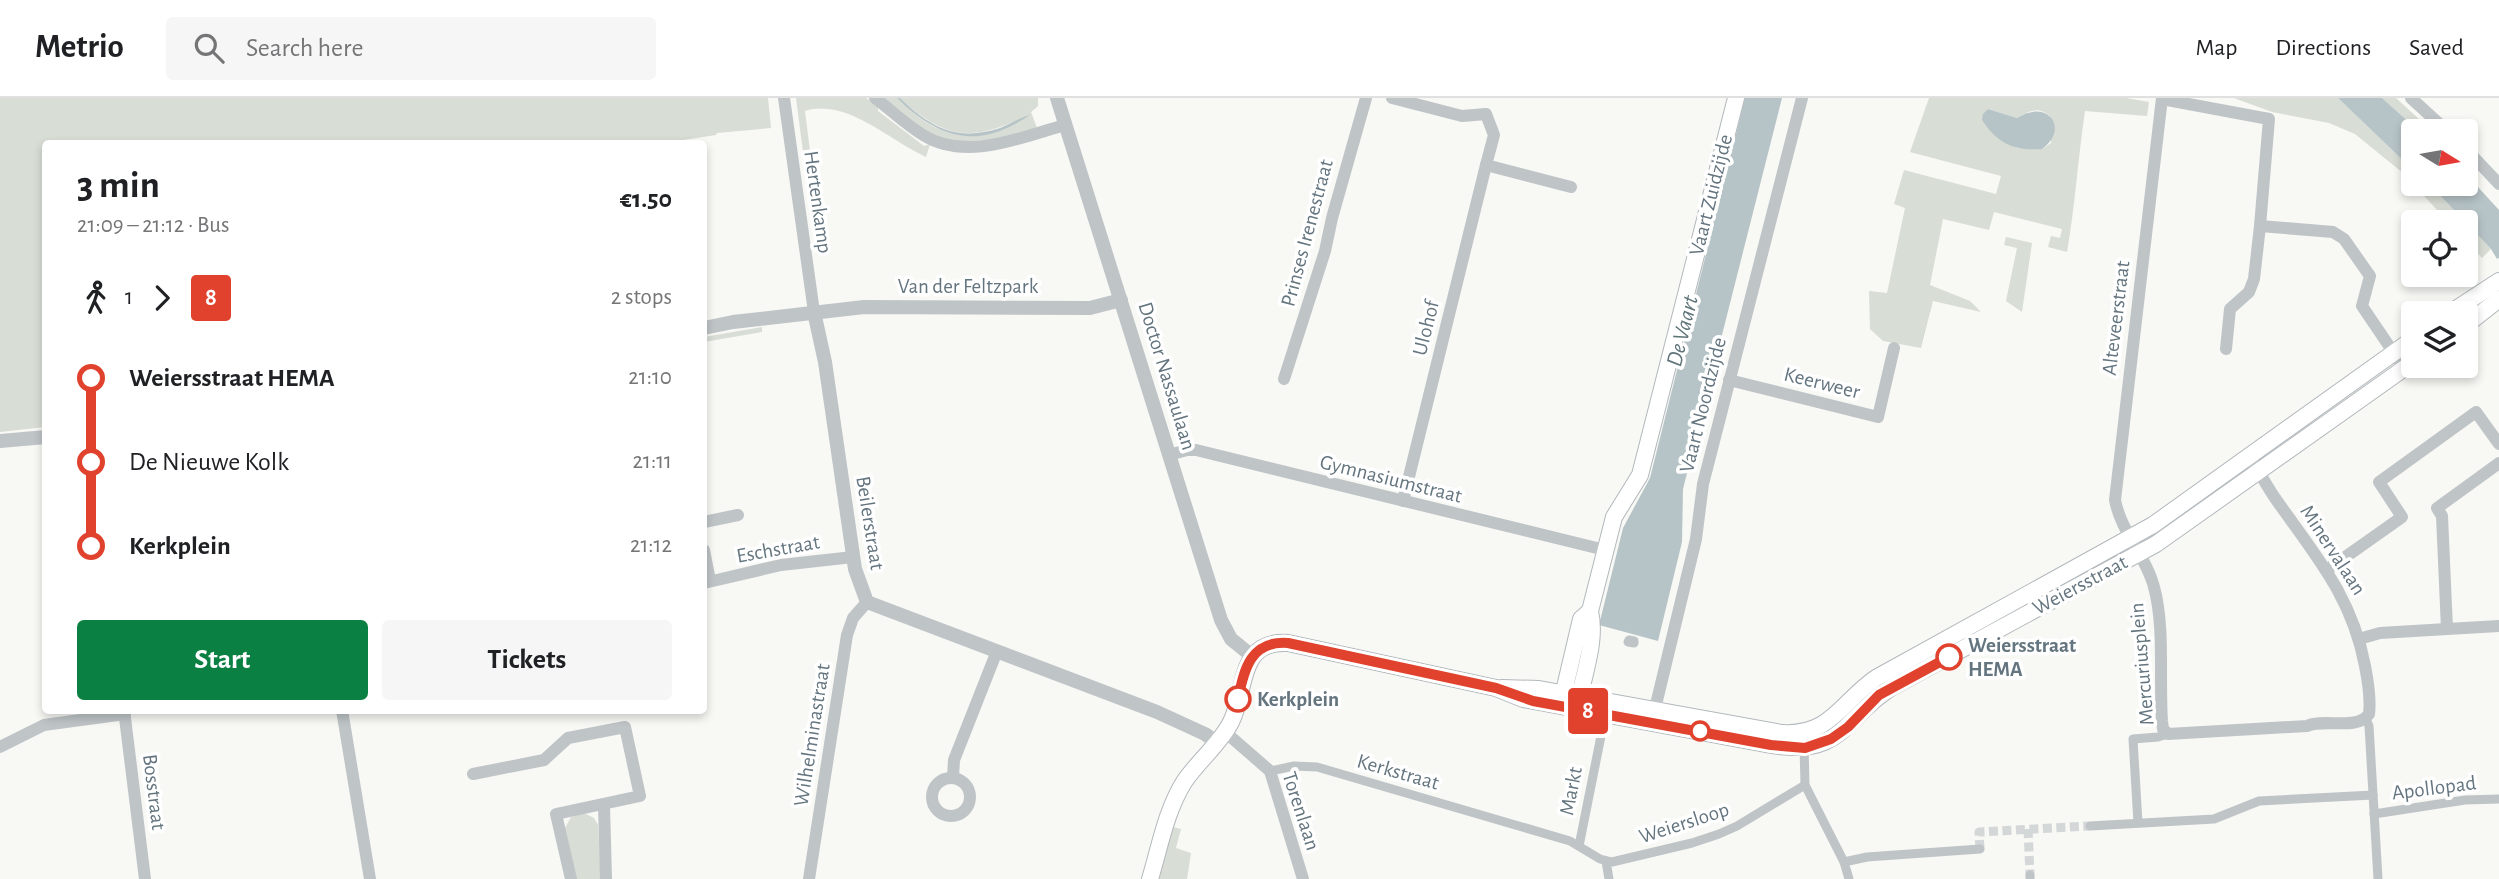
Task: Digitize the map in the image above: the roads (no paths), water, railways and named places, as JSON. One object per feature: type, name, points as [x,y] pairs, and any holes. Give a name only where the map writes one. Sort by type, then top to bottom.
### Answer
[{"type":"main road","name":"Vaart Zuidzijde","points":[[1570,701],[1581,620],[1590,611],[1614,517],[1640,475],[1736,98]]},
{"type":"main road","points":[[2478,302],[2497,295]]},
{"type":"main road","points":[[2478,313],[2497,295]]},
{"type":"main road","name":"Weiersstraat","points":[[1804,740],[1829,722],[1859,691],[1876,678],[2157,523],[2401,348]]},
{"type":"main road","name":"Weiersstraat","points":[[1252,656],[1267,646],[1288,643],[1496,688],[1523,699],[1570,701],[1605,714],[1654,716],[1771,745],[1838,736],[1869,703],[1892,687],[2176,531],[2401,371]]},
{"type":"main road","points":[[1150,879],[1175,797],[1220,737],[1234,713],[1246,667],[1252,656]]},
{"type":"street","name":"Hertenkamp","points":[[784,98],[814,312]]},
{"type":"street","points":[[875,98],[923,136],[959,147],[987,145],[1065,125]]},
{"type":"street","name":"Doctor Nassaulaan","points":[[1056,98],[1221,620],[1231,639],[1252,656]]},
{"type":"street","name":"Prinses Irenestraat","points":[[1284,379],[1325,251],[1366,98]]},
{"type":"street","name":"Ulohof","points":[[1392,98],[1462,116],[1486,114],[1494,135],[1402,501]]},
{"type":"street","name":"Vaart Noordzijde","points":[[1654,716],[1696,539],[1703,484],[1802,98]]},
{"type":"street","points":[[2411,98],[2434,119]]},
{"type":"street","points":[[2162,99],[2269,119],[2254,279],[2249,292],[2230,309],[2226,349]]},
{"type":"street","name":"Alteveerstraat","points":[[2130,539],[2118,516],[2115,487],[2162,99]]},
{"type":"street","points":[[2478,162],[2499,184]]},
{"type":"street","points":[[1486,165],[1571,187]]},
{"type":"street","points":[[2260,226],[2333,232],[2344,239],[2370,276],[2362,306],[2394,353],[2401,359]]},
{"type":"street","name":"Van der Feltzpark","points":[[814,312],[863,307],[1090,308],[1121,300]]},
{"type":"street","points":[[707,328],[814,312]]},
{"type":"street","name":"Beilerstraat","points":[[814,312],[825,362],[857,580],[867,602],[1167,716],[1205,734],[1220,737]]},
{"type":"street","name":"Keerweer","points":[[1729,380],[1878,417],[1894,348]]},
{"type":"street","points":[[2327,570],[2402,517],[2379,482],[2476,412],[2499,443]]},
{"type":"street","points":[[0,441],[42,437]]},
{"type":"street","name":"Gymnasiumstraat","points":[[1169,455],[1196,450],[1605,550]]},
{"type":"street","name":"Minervalaan","points":[[2250,457],[2274,496],[2327,570],[2345,601],[2359,639],[2369,697],[2370,714],[2366,719],[2369,726],[2378,879]]},
{"type":"street","points":[[2447,628],[2442,516],[2437,508],[2499,463]]},
{"type":"street","name":"Eschstraat","points":[[707,521],[738,515]]},
{"type":"street","name":"Weiersstraat","points":[[2130,539],[2138,553]]},
{"type":"street","name":"Mercuriusplein","points":[[2138,553],[2154,587],[2158,608],[2163,729],[2168,734]]},
{"type":"street","name":"Eschstraat","points":[[707,582],[781,565],[853,557]]},
{"type":"street","name":"Wilhelminastraat","points":[[809,879],[847,635],[853,618],[867,602]]},
{"type":"street","points":[[2359,639],[2380,633],[2499,626]]},
{"type":"street","points":[[953,777],[954,760],[997,652]]},
{"type":"street","points":[[0,747],[44,725],[112,714]]},
{"type":"street","name":"Bosstraat","points":[[124,714],[145,879]]},
{"type":"street","points":[[343,714],[370,879]]},
{"type":"street","name":"Markt","points":[[1580,846],[1605,714]]},
{"type":"street","name":"Mercuriusplein","points":[[2138,823],[2133,738],[2307,726],[2314,722],[2366,719]]},
{"type":"street","points":[[473,774],[544,760],[568,738],[625,727],[640,796],[556,814],[571,879]]},
{"type":"street","name":"Torenlaan","points":[[1220,737],[1270,771],[1303,879]]},
{"type":"street","points":[[1804,740],[1805,785],[1844,862],[1849,879]]},
{"type":"street","name":"Kerkstraat","points":[[1270,771],[1294,766],[1317,767],[1514,825]]},
{"type":"street","name":"Weiersloop","points":[[1606,861],[1618,861],[1720,834],[1805,785]]},
{"type":"street","points":[[2090,826],[2214,820],[2259,801],[2373,795]]},
{"type":"street","name":"Apollopad","points":[[2374,814],[2441,802],[2499,799]]},
{"type":"street","points":[[604,805],[606,879]]},
{"type":"street","name":"Markt","points":[[1514,825],[1580,846],[1606,861]]},
{"type":"street","points":[[1844,862],[1867,857],[1980,849]]},
{"type":"street","points":[[1606,861],[1609,879]]},
{"type":"tunnel","points":[[1980,849],[1979,832],[2090,826]]},
{"type":"tunnel","points":[[2028,829],[2030,875]]},
{"type":"place","name":"Weiersstraat HEMA","points":[[1949,657]]},
{"type":"place","name":"Kerkplein","points":[[1238,699]]},
{"type":"water label","name":"De Vaart","points":[[1683,331]]}]
